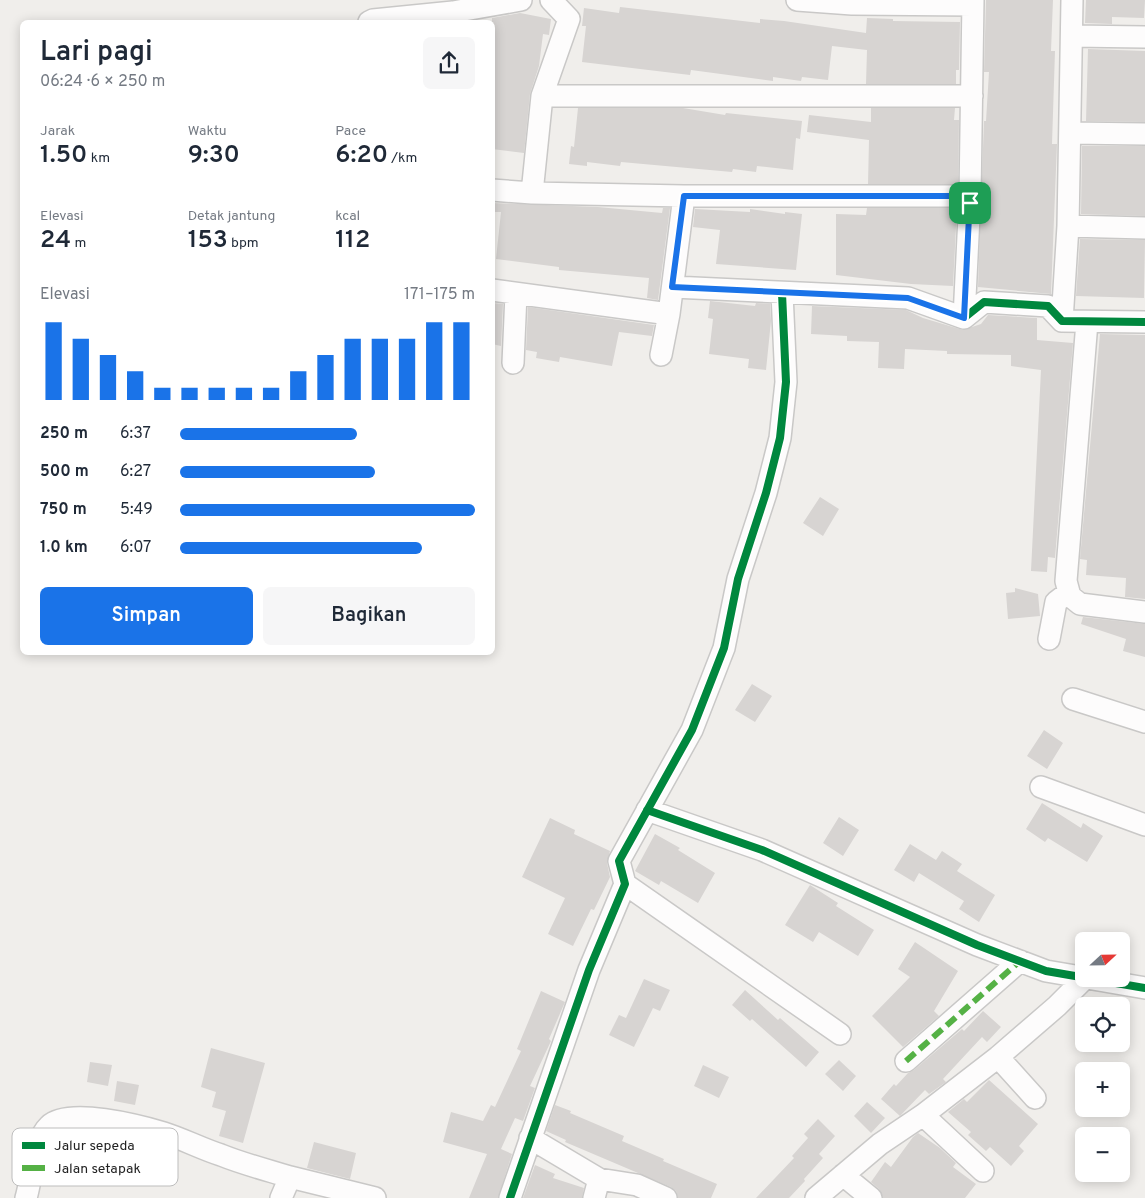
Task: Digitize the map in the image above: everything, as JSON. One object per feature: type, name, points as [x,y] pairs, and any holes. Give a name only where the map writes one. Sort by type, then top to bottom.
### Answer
[{"type":"street","points":[[374,20],[459,17],[521,0]]},
{"type":"street","points":[[532,193],[542,96],[569,19],[551,0]]},
{"type":"street","points":[[797,0],[852,4],[973,3],[970,196],[964,318]]},
{"type":"street","points":[[1062,321],[1068,226],[1072,0]]},
{"type":"street","points":[[1072,36],[1145,37]]},
{"type":"street","points":[[542,96],[972,96]]},
{"type":"street","points":[[1070,132],[1145,134]]},
{"type":"street","points":[[495,190],[532,193],[684,196],[970,196]]},
{"type":"street","points":[[661,355],[669,314],[684,196]]},
{"type":"street","points":[[1068,226],[1145,228]]},
{"type":"street","points":[[672,287],[908,298],[964,318]]},
{"type":"street","points":[[495,290],[669,314]]},
{"type":"street","points":[[510,1198],[589,970],[625,884],[619,861],[692,730],[724,648],[738,579],[769,484],[780,438],[786,382],[782,293]]},
{"type":"street","points":[[513,363],[516,294]]},
{"type":"street","points":[[964,318],[984,302],[1048,306],[1062,321],[1145,322]]},
{"type":"street","points":[[1087,322],[1066,581],[1069,592],[1075,601],[1080,604],[1145,612]]},
{"type":"street","points":[[1049,639],[1056,602],[1069,592]]},
{"type":"street","points":[[1073,699],[1145,722]]},
{"type":"street","points":[[1041,787],[1145,825]]},
{"type":"street","points":[[647,810],[762,850],[977,945],[1020,962],[1046,971],[1075,977]]},
{"type":"street","points":[[625,884],[840,1034]]},
{"type":"street","points":[[906,1061],[1020,962]]},
{"type":"street","points":[[1130,986],[1145,988]]},
{"type":"street","points":[[816,1198],[880,1144],[923,1115],[998,1057],[1075,988]]},
{"type":"street","points":[[998,1057],[1035,1098]]},
{"type":"street","points":[[923,1115],[983,1171]]},
{"type":"street","points":[[47,1128],[64,1120],[83,1118],[142,1128]]},
{"type":"street","points":[[530,1138],[596,1188],[637,1185],[666,1198]]},
{"type":"street","points":[[178,1139],[221,1156],[290,1177],[375,1198]]},
{"type":"street","points":[[843,1175],[871,1198]]},
{"type":"street","points":[[281,1198],[290,1177]]},
{"type":"street","points":[[26,1198],[30,1186]]},
{"type":"building","points":[[986,0],[1053,0],[1051,51],[1055,51],[1052,144],[1057,144],[1051,294],[978,287],[984,121],[986,121],[989,72],[984,72]]},
{"type":"building","points":[[1086,0],[1145,0],[1144,18],[1112,17],[1112,24],[1085,23]]},
{"type":"building","points":[[620,7],[760,23],[760,19],[784,21],[866,33],[867,18],[893,19],[893,21],[960,22],[959,70],[956,70],[956,84],[866,84],[867,50],[832,46],[828,80],[802,77],[801,81],[773,77],[773,81],[691,70],[690,75],[582,62],[586,26],[582,26],[584,8],[619,13]]},
{"type":"building","points":[[520,13],[551,19],[549,35],[543,34],[539,66],[530,94],[524,153],[495,149],[495,20],[492,20],[492,18]]},
{"type":"building","points":[[1088,49],[1145,51],[1145,122],[1086,121]]},
{"type":"building","points":[[578,108],[683,108],[725,115],[726,113],[802,121],[800,139],[796,138],[793,170],[757,166],[756,172],[733,169],[732,172],[621,162],[620,166],[587,162],[587,166],[569,164],[571,146],[574,147]]},
{"type":"building","points":[[871,108],[955,108],[954,120],[959,120],[958,184],[868,184],[869,140],[807,132],[809,115],[871,122]]},
{"type":"building","points":[[1082,146],[1145,146],[1145,216],[1081,214]]},
{"type":"building","points":[[495,203],[598,207],[662,213],[663,208],[670,208],[658,300],[647,298],[649,278],[559,270],[559,267],[496,259],[501,212],[495,212]]},
{"type":"building","points":[[867,208],[957,208],[953,286],[911,284],[836,275],[836,214],[866,215]]},
{"type":"building","points":[[695,209],[750,212],[750,209],[785,214],[785,212],[802,214],[796,270],[716,264],[720,230],[693,227]]},
{"type":"building","points":[[1080,239],[1145,240],[1144,298],[1076,296]]},
{"type":"building","points":[[710,301],[755,306],[756,303],[770,304],[771,321],[766,370],[748,368],[749,359],[709,354],[713,319],[708,318]]},
{"type":"building","points":[[495,303],[503,304],[501,346],[495,345]]},
{"type":"building","points":[[812,306],[906,310],[923,318],[963,330],[981,324],[988,315],[1037,318],[1037,340],[1073,343],[1055,558],[1048,557],[1047,572],[1031,571],[1041,370],[1011,366],[1011,355],[947,354],[947,351],[905,349],[904,369],[878,368],[879,342],[847,341],[847,336],[811,334]]},
{"type":"building","points":[[528,307],[654,325],[652,336],[619,332],[612,366],[560,357],[559,362],[536,358],[537,352],[526,350]]},
{"type":"building","points":[[1100,334],[1145,335],[1145,599],[1125,597],[1126,578],[1086,575],[1087,560],[1080,559]]},
{"type":"building","points":[[820,497],[839,509],[823,536],[803,523]]},
{"type":"building","points":[[1015,588],[1038,594],[1040,616],[1008,619],[1006,593],[1015,592]]},
{"type":"building","points":[[1083,617],[1145,624],[1145,657],[1123,651],[1126,639],[1081,624]]},
{"type":"building","points":[[752,684],[772,696],[755,722],[735,710]]},
{"type":"building","points":[[1044,730],[1063,743],[1047,769],[1027,756]]},
{"type":"building","points":[[1042,803],[1081,828],[1083,823],[1103,836],[1087,862],[1048,838],[1045,842],[1026,829]]},
{"type":"building","points":[[839,817],[859,830],[843,856],[823,843]]},
{"type":"building","points":[[550,818],[575,830],[574,834],[610,851],[607,863],[610,877],[594,910],[591,909],[573,946],[548,934],[565,898],[522,877]]},
{"type":"building","points":[[655,834],[680,848],[678,850],[715,873],[698,903],[661,881],[659,885],[635,871]]},
{"type":"building","points":[[910,844],[936,860],[942,851],[962,864],[957,871],[995,895],[979,922],[959,909],[964,901],[919,873],[914,882],[894,870]]},
{"type":"building","points":[[810,885],[838,903],[836,906],[874,930],[858,956],[819,932],[813,942],[785,925]]},
{"type":"building","points":[[915,942],[958,971],[934,1011],[939,1016],[903,1047],[872,1016],[910,977],[898,969]]},
{"type":"building","points":[[644,979],[670,990],[660,1011],[653,1008],[634,1047],[609,1035],[619,1015],[626,1018]]},
{"type":"building","points":[[745,990],[778,1020],[780,1018],[819,1052],[806,1067],[752,1019],[750,1021],[732,1005]]},
{"type":"building","points":[[541,991],[565,1002],[549,1039],[551,1041],[530,1086],[535,1088],[523,1121],[515,1118],[501,1149],[512,1154],[498,1198],[469,1198],[487,1154],[443,1142],[451,1112],[483,1121],[491,1105],[495,1107],[521,1051],[517,1049]]},
{"type":"building","points":[[983,1011],[1001,1027],[987,1042],[982,1037],[943,1079],[946,1082],[929,1094],[925,1090],[900,1116],[881,1099],[894,1084],[896,1086],[908,1073],[962,1029],[964,1031]]},
{"type":"building","points":[[211,1048],[265,1063],[243,1143],[219,1136],[226,1111],[212,1107],[216,1092],[201,1087]]},
{"type":"building","points":[[839,1060],[856,1076],[843,1091],[825,1074]]},
{"type":"building","points":[[90,1062],[112,1065],[108,1086],[87,1082]]},
{"type":"building","points":[[703,1065],[729,1077],[719,1098],[694,1086]]},
{"type":"building","points":[[989,1080],[1038,1124],[1019,1146],[1024,1151],[1011,1166],[990,1147],[986,1151],[968,1135],[971,1132],[948,1112],[964,1099],[967,1102]]},
{"type":"building","points":[[117,1081],[139,1085],[135,1105],[114,1101]]},
{"type":"building","points":[[867,1102],[885,1118],[871,1133],[854,1116]]},
{"type":"building","points":[[555,1105],[624,1136],[622,1141],[664,1159],[663,1161],[717,1184],[711,1198],[678,1198],[676,1191],[671,1187],[565,1142],[566,1140],[546,1131]]},
{"type":"building","points":[[818,1119],[835,1136],[819,1154],[823,1158],[804,1179],[805,1181],[789,1198],[756,1198],[794,1158],[792,1156],[808,1138],[804,1134]]},
{"type":"building","points":[[918,1133],[940,1148],[956,1163],[953,1167],[976,1184],[965,1198],[883,1198],[879,1189],[871,1182],[885,1162],[891,1167]]},
{"type":"building","points":[[314,1142],[356,1153],[350,1179],[307,1168]]},
{"type":"building","points":[[535,1165],[555,1174],[553,1178],[584,1188],[582,1198],[523,1198]]},
{"type":"marked path","points":[[906,1061],[1020,961]]},
{"type":"cycle path","points":[[673,287],[908,298],[964,318],[984,302],[1048,306],[1062,321],[1145,322]]},
{"type":"cycle path","points":[[510,1198],[589,970],[625,884],[619,861],[692,730],[724,648],[738,579],[766,493],[780,438],[786,382],[782,293]]},
{"type":"cycle path","points":[[647,810],[762,850],[977,945],[1046,971],[1145,988]]},
{"type":"route","points":[[684,196],[970,196],[970,203],[964,318],[908,298],[672,287],[684,196]]}]
